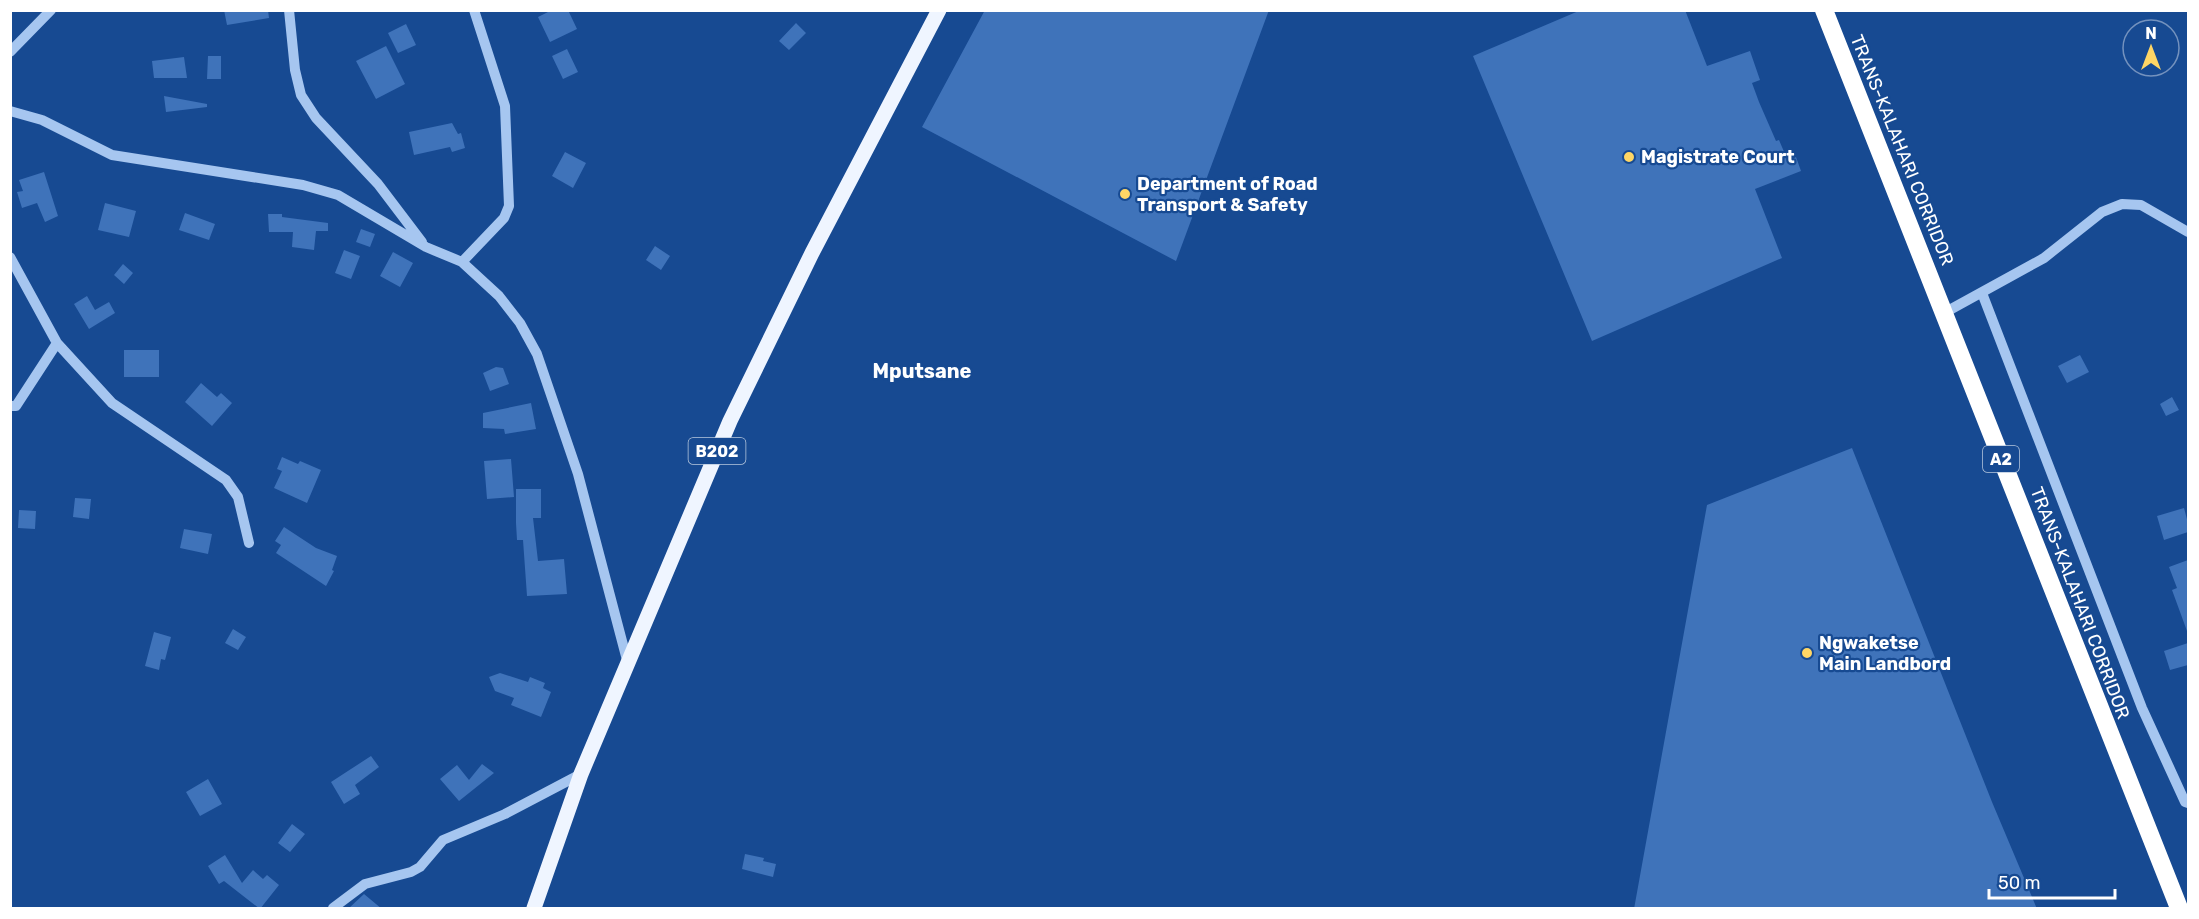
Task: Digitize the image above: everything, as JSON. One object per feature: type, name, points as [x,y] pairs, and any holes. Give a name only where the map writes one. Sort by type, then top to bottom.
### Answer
[{"type":"highway","name":"TRANS-KALAHARI CORRIDOR","points":[[1824,10],[2179,909]]},
{"type":"main road","name":"B202","points":[[534,909],[581,774],[627,660],[730,421],[813,253],[939,10]]},
{"type":"street","points":[[10,52],[51,10]]},
{"type":"street","points":[[289,10],[295,70],[301,95],[316,118],[378,184],[426,247]]},
{"type":"street","points":[[462,262],[504,218],[509,206],[505,106],[474,10]]},
{"type":"street","points":[[10,111],[42,120],[112,155],[303,185],[338,195],[426,247],[462,262],[499,296],[520,323],[537,354],[578,474],[627,660]]},
{"type":"street","points":[[1944,313],[2044,258],[2102,212],[2122,204],[2140,205],[2188,232]]},
{"type":"street","points":[[10,257],[57,343],[112,403],[226,480],[238,497],[249,543]]},
{"type":"street","points":[[1982,293],[2142,708],[2169,770],[2185,802],[2188,803]]},
{"type":"street","points":[[10,406],[16,405],[23,396],[57,343]]},
{"type":"street","points":[[333,909],[365,884],[411,872],[420,867],[443,840],[505,814],[581,774]]},
{"type":"building","points":[[224,10],[268,10],[269,18],[227,25]]},
{"type":"building","points":[[552,10],[568,10],[577,29],[550,42],[538,17]]},
{"type":"building","name":"Department of Road Transport & Safety","points":[[985,10],[1269,10],[1176,261],[922,127]]},
{"type":"building","name":"Magistrate Court","points":[[1581,10],[1685,10],[1707,66],[1750,51],[1760,80],[1752,83],[1759,102],[1776,141],[1779,140],[1788,161],[1796,157],[1801,171],[1755,189],[1782,258],[1592,341],[1473,56]]},
{"type":"building","points":[[796,23],[806,33],[789,50],[779,41]]},
{"type":"building","points":[[406,24],[416,45],[398,53],[388,33]]},
{"type":"building","points":[[386,46],[405,84],[376,99],[356,61]]},
{"type":"building","points":[[567,49],[578,72],[563,79],[552,56]]},
{"type":"building","points":[[208,56],[221,56],[221,79],[207,79]]},
{"type":"building","points":[[184,57],[187,78],[154,78],[152,61]]},
{"type":"building","points":[[164,96],[207,104],[207,107],[166,112]]},
{"type":"building","points":[[452,123],[458,134],[461,133],[465,148],[452,152],[450,147],[414,155],[409,132]]},
{"type":"building","points":[[565,152],[586,163],[573,188],[552,176]]},
{"type":"building","points":[[44,172],[58,216],[45,222],[37,203],[22,208],[17,192],[23,191],[19,180]]},
{"type":"building","points":[[105,203],[136,211],[129,237],[98,230]]},
{"type":"building","points":[[185,213],[215,224],[209,240],[179,230]]},
{"type":"building","points":[[268,214],[282,214],[282,217],[328,223],[328,231],[316,231],[314,250],[292,247],[293,232],[269,232]]},
{"type":"building","points":[[361,229],[375,234],[370,247],[356,242]]},
{"type":"building","points":[[655,246],[670,256],[661,270],[646,260]]},
{"type":"building","points":[[344,250],[360,256],[351,279],[335,273]]},
{"type":"building","points":[[393,252],[413,263],[400,287],[380,276]]},
{"type":"building","points":[[123,264],[133,273],[124,284],[114,275]]},
{"type":"building","points":[[87,296],[95,310],[109,302],[115,313],[89,329],[74,304]]},
{"type":"building","points":[[124,350],[159,350],[159,377],[124,377]]},
{"type":"building","points":[[2080,355],[2089,372],[2067,383],[2058,366]]},
{"type":"building","points":[[496,367],[503,368],[509,384],[490,391],[483,373]]},
{"type":"building","points":[[201,383],[217,397],[221,393],[232,403],[212,426],[185,402]]},
{"type":"building","points":[[2172,397],[2179,410],[2166,416],[2160,404]]},
{"type":"building","points":[[531,403],[536,429],[505,434],[504,429],[483,428],[483,413]]},
{"type":"building","name":"Ngwaketse Main Landbord","points":[[1852,448],[1992,802],[2037,909],[1634,909],[1707,505]]},
{"type":"building","points":[[282,457],[298,464],[300,461],[321,470],[307,503],[274,488],[282,471],[277,469]]},
{"type":"building","points":[[511,459],[514,497],[487,499],[484,461]]},
{"type":"building","points":[[516,489],[541,489],[541,518],[533,518],[538,561],[564,559],[567,594],[527,596],[523,540],[517,540]]},
{"type":"building","points":[[75,498],[91,499],[89,519],[73,517]]},
{"type":"building","points":[[2184,508],[2188,532],[2164,540],[2157,516]]},
{"type":"building","points":[[19,510],[36,511],[35,529],[18,528]]},
{"type":"building","points":[[284,527],[316,548],[337,556],[332,570],[334,571],[326,586],[276,553],[281,545],[275,541]]},
{"type":"building","points":[[184,529],[212,534],[208,554],[180,548]]},
{"type":"building","points":[[2188,560],[2187,631],[2172,590],[2177,588],[2169,567]]},
{"type":"building","points":[[233,629],[246,637],[238,650],[225,643]]},
{"type":"building","points":[[154,632],[171,637],[165,660],[161,659],[159,670],[145,666]]},
{"type":"building","points":[[2188,643],[2188,665],[2170,670],[2164,651]]},
{"type":"building","points":[[500,673],[528,682],[530,677],[545,683],[543,688],[551,692],[541,717],[511,705],[514,698],[495,691],[489,677]]},
{"type":"building","points":[[371,756],[379,767],[355,785],[360,794],[344,804],[331,782]]},
{"type":"building","points":[[482,764],[494,773],[459,801],[440,779],[457,765],[469,780]]},
{"type":"building","points":[[208,779],[222,804],[200,816],[186,792]]},
{"type":"building","points":[[292,824],[305,834],[290,852],[278,843]]},
{"type":"building","points":[[745,854],[764,858],[763,861],[776,864],[773,877],[742,869]]},
{"type":"building","points":[[225,855],[242,883],[253,870],[263,879],[267,875],[279,885],[260,909],[224,881],[219,884],[208,866]]},
{"type":"building","points":[[364,894],[382,909],[348,909]]},
{"type":"place","name":"Magistrate Court","points":[[1629,157]]},
{"type":"place","name":"Department of Road Transport & Safety","points":[[1125,194]]},
{"type":"place","name":"Ngwaketse Main Landbord","points":[[1807,653]]},
{"type":"district","name":"Mputsane","points":[[922,371]]}]
